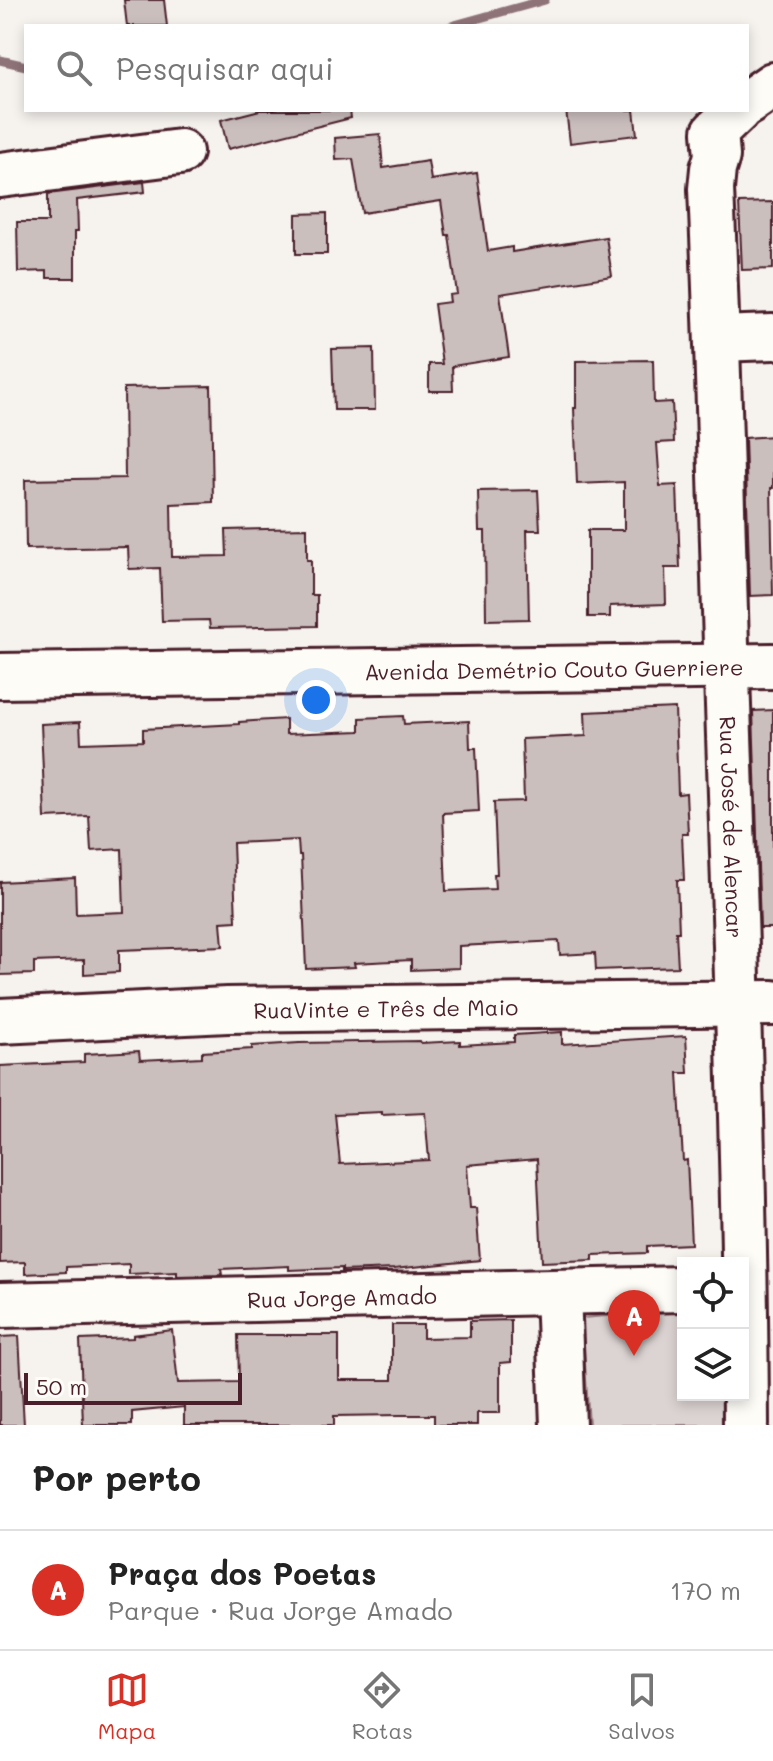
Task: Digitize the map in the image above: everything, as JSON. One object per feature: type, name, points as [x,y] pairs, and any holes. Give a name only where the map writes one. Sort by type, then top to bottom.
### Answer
[{"type":"street","points":[[749,102],[773,85]]},
{"type":"street","name":"Rua José de Alencar","points":[[727,121],[713,169],[711,189],[726,666],[755,1004],[754,1288],[746,1425]]},
{"type":"street","points":[[0,175],[180,152]]},
{"type":"street","points":[[718,339],[773,337]]},
{"type":"street","name":"Avenida Demétrio Couto Guerriere","points":[[0,676],[773,666]]},
{"type":"street","name":"RuaVinte e Três de Maio","points":[[0,1021],[227,1010],[755,1004]]},
{"type":"street","name":"Rua Jorge Amado","points":[[0,1305],[677,1289]]},
{"type":"street","points":[[558,1292],[563,1425]]},
{"type":"shaded area","points":[[677,1310],[677,1401],[724,1401],[726,1425],[589,1425],[582,1318]]},
{"type":"building","points":[[124,0],[164,0],[167,24],[127,24]]},
{"type":"building","points":[[252,112],[350,112],[351,118],[228,149],[221,120]]},
{"type":"building","points":[[566,112],[634,112],[637,135],[570,143]]},
{"type":"building","points":[[380,134],[383,168],[428,161],[431,180],[477,173],[488,251],[512,247],[512,252],[606,237],[612,276],[500,294],[509,357],[452,366],[453,391],[429,391],[429,364],[442,364],[434,304],[450,302],[449,295],[457,294],[449,235],[446,235],[441,201],[362,213],[353,159],[336,160],[335,138]]},
{"type":"building","points":[[144,182],[145,192],[77,200],[75,278],[47,278],[47,271],[18,272],[17,222],[48,222],[48,194]]},
{"type":"building","points":[[773,202],[773,269],[742,270],[739,203]]},
{"type":"building","points":[[327,213],[327,254],[296,254],[296,214]]},
{"type":"building","points":[[374,348],[375,410],[334,410],[332,349]]},
{"type":"building","points":[[653,360],[654,403],[672,402],[674,442],[657,443],[660,486],[677,485],[680,568],[665,568],[666,604],[610,606],[610,617],[588,617],[588,530],[624,530],[624,482],[577,484],[576,361]]},
{"type":"building","points":[[211,386],[213,502],[171,504],[172,557],[227,556],[226,530],[307,528],[307,560],[311,560],[311,595],[317,595],[317,626],[210,628],[209,620],[162,621],[160,568],[129,569],[128,547],[26,549],[25,480],[125,478],[124,388]]},
{"type":"building","points":[[773,436],[773,595],[750,596],[745,438]]},
{"type":"building","points":[[538,490],[540,530],[527,530],[529,619],[486,620],[485,531],[479,531],[478,491]]},
{"type":"building","points":[[675,708],[678,794],[686,793],[688,834],[682,834],[684,880],[677,880],[678,967],[596,970],[595,953],[560,955],[559,941],[459,946],[459,968],[411,970],[411,960],[306,969],[298,840],[233,843],[236,921],[221,922],[223,946],[119,950],[119,972],[84,974],[84,960],[34,962],[34,974],[0,975],[0,882],[75,878],[76,914],[124,912],[122,849],[91,851],[89,816],[45,818],[41,724],[80,722],[81,743],[143,741],[143,729],[286,719],[286,734],[360,731],[360,718],[403,716],[404,724],[469,721],[470,748],[476,748],[479,811],[443,813],[446,891],[495,889],[494,802],[524,801],[522,739],[586,736],[585,712]]},
{"type":"building","points":[[773,710],[773,928],[760,928],[753,711]]},
{"type":"building","points":[[562,1032],[562,1044],[686,1036],[688,1073],[678,1073],[691,1244],[647,1246],[647,1253],[593,1255],[593,1260],[542,1262],[537,1159],[467,1165],[470,1208],[476,1208],[480,1260],[342,1271],[342,1268],[289,1270],[289,1266],[221,1269],[222,1275],[177,1276],[177,1272],[129,1274],[129,1264],[66,1267],[66,1272],[25,1274],[25,1262],[0,1263],[0,1066],[84,1062],[84,1054],[139,1051],[140,1060],[202,1057],[202,1052],[299,1043],[460,1041],[460,1045],[514,1042],[514,1035]],"holes":[[[382,1112],[382,1115],[425,1113],[429,1160],[340,1164],[335,1114]]]},
{"type":"building","points":[[511,1320],[511,1362],[500,1363],[500,1413],[477,1413],[477,1425],[434,1425],[434,1415],[400,1415],[334,1416],[334,1425],[184,1425],[184,1407],[132,1412],[132,1425],[83,1425],[80,1340],[133,1338],[133,1335],[172,1330],[178,1383],[239,1382],[238,1335],[339,1335],[339,1380],[392,1380],[392,1325],[423,1325],[423,1338],[470,1337],[470,1321]]},
{"type":"building","points":[[19,1336],[24,1425],[0,1425],[0,1337]]},
{"type":"waterway","points":[[458,24],[545,0]]},
{"type":"waterway","points":[[0,60],[24,66]]},
{"type":"place","name":"Praça dos Poetas","points":[[634,1356]]}]
